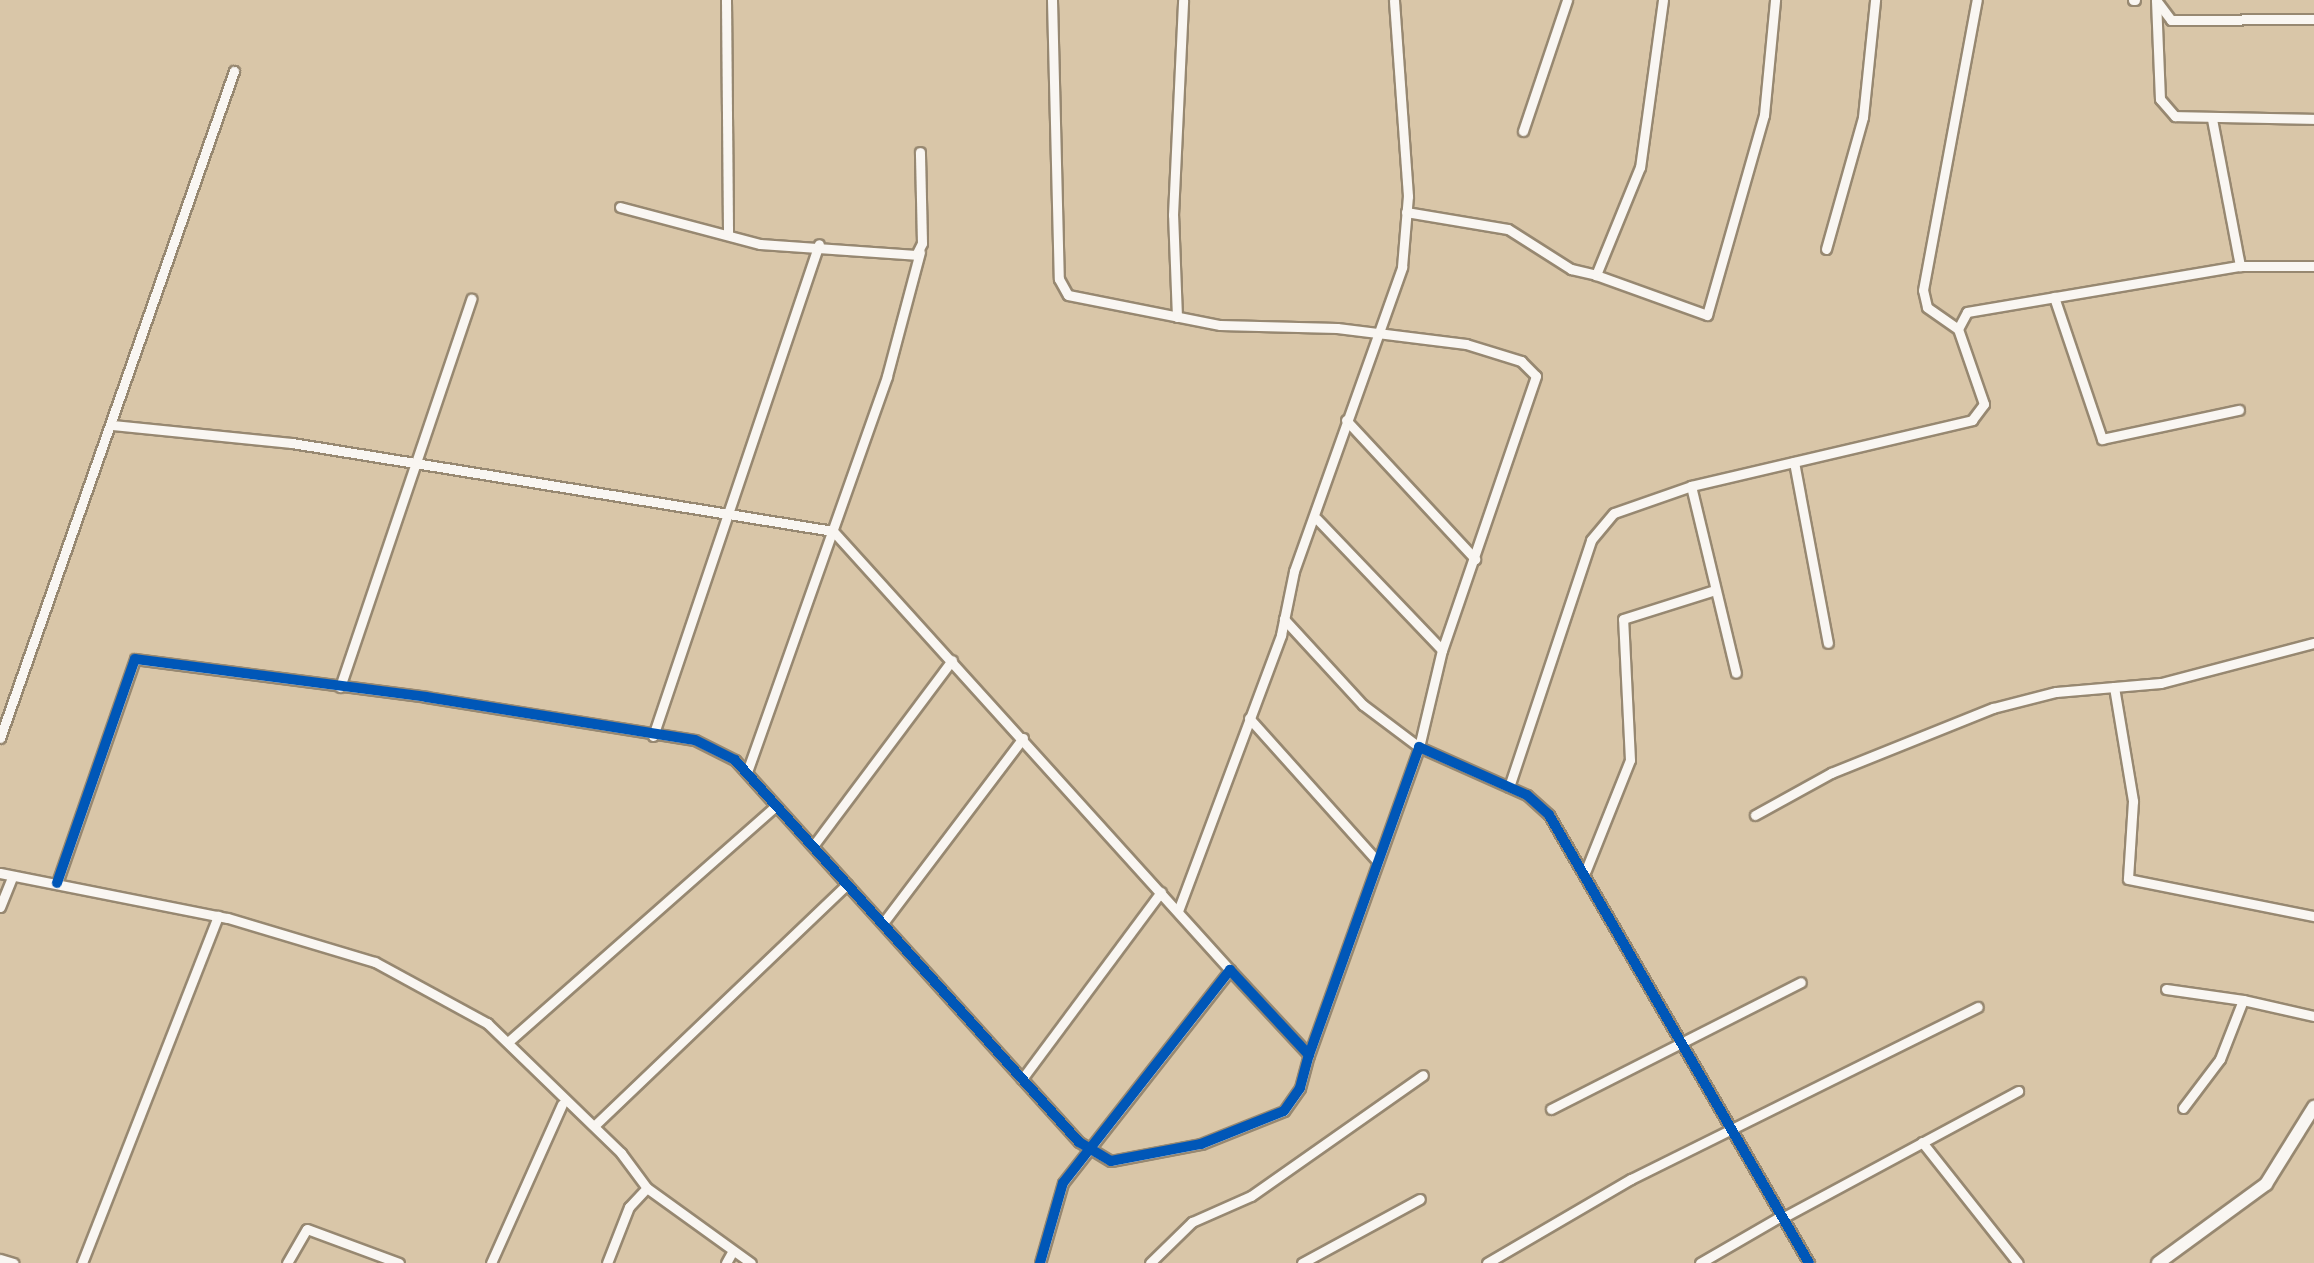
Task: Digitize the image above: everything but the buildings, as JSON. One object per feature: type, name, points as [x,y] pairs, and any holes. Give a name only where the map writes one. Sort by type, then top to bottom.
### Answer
[{"type":"street","points":[[726,0],[728,235]]},
{"type":"street","points":[[57,883],[135,659],[695,740],[747,772],[1022,1079],[1089,1147],[1111,1161],[1137,1162],[1274,1115],[1300,1088],[1419,747],[1442,650],[1536,376],[1521,361],[1466,344],[1177,317],[1074,297],[1060,287],[1052,0]]},
{"type":"street","points":[[1177,317],[1173,215],[1183,0]]},
{"type":"street","points":[[1178,911],[1284,619],[1294,571],[1317,519],[1346,420],[1383,335],[1402,267],[1406,212],[1394,0]]},
{"type":"street","points":[[1523,131],[1567,0]]},
{"type":"street","points":[[1596,275],[1640,167],[1663,0]]},
{"type":"street","points":[[1406,212],[1508,229],[1578,273],[1596,275],[1628,291],[1712,312],[1764,115],[1775,0]]},
{"type":"street","points":[[1826,249],[1863,117],[1875,0]]},
{"type":"street","points":[[1509,787],[1591,540],[1614,513],[1691,486],[1972,420],[1984,404],[1958,329],[1927,307],[1923,290],[1977,0]]},
{"type":"street","points":[[2156,0],[2171,20],[2314,19]]},
{"type":"street","points":[[2156,0],[2160,99],[2175,116],[2314,119]]},
{"type":"street","points":[[0,738],[234,71]]},
{"type":"street","points":[[2212,119],[2240,266]]},
{"type":"street","points":[[747,772],[833,531],[920,252],[920,152]]},
{"type":"street","points":[[620,207],[728,235],[920,252]]},
{"type":"street","points":[[653,736],[819,244]]},
{"type":"street","points":[[1958,329],[1967,312],[2240,266],[2314,266]]},
{"type":"street","points":[[2054,297],[2102,439],[2239,410]]},
{"type":"street","points":[[340,687],[471,299]]},
{"type":"street","points":[[1346,420],[1475,559]]},
{"type":"street","points":[[112,425],[292,443],[414,466],[833,531],[1309,1055]]},
{"type":"street","points":[[1794,462],[1828,643]]},
{"type":"street","points":[[1691,486],[1736,673]]},
{"type":"street","points":[[1317,519],[1442,650]]},
{"type":"street","points":[[1586,870],[1630,760],[1623,619],[1715,590]]},
{"type":"street","points":[[1284,619],[1363,705],[1419,747],[1537,802],[1586,870],[1735,1126],[1809,1263]]},
{"type":"street","points":[[1755,815],[1831,773],[1993,708],[2114,687],[2161,683],[2314,643]]},
{"type":"street","points":[[813,846],[952,660]]},
{"type":"street","points":[[2114,687],[2133,801],[2128,879],[2314,916]]},
{"type":"street","points":[[1249,718],[1378,862]]},
{"type":"street","points":[[883,923],[1023,738]]},
{"type":"street","points":[[508,1042],[776,806]]},
{"type":"street","points":[[0,873],[218,916],[375,962],[508,1042],[546,1076],[562,1104],[594,1126],[647,1188],[751,1263]]},
{"type":"street","points":[[0,907],[12,877]]},
{"type":"street","points":[[594,1126],[847,884]]},
{"type":"street","points":[[1022,1079],[1161,892]]},
{"type":"street","points":[[82,1263],[218,916]]},
{"type":"street","points":[[1040,1263],[1063,1183],[1230,970]]},
{"type":"street","points":[[1551,1109],[1683,1037],[1801,982]]},
{"type":"street","points":[[2166,989],[2243,1000],[2314,1016]]},
{"type":"street","points":[[2183,1108],[2220,1059],[2243,1000]]},
{"type":"street","points":[[1487,1263],[1735,1126],[1978,1007]]},
{"type":"street","points":[[1150,1263],[1192,1222],[1251,1196],[1423,1075]]},
{"type":"street","points":[[1700,1263],[2018,1091]]},
{"type":"street","points":[[491,1263],[562,1104]]},
{"type":"street","points":[[2165,1261],[2266,1184],[2311,1127],[2314,1107]]},
{"type":"street","points":[[1922,1142],[2018,1263]]},
{"type":"street","points":[[607,1263],[629,1207],[647,1188]]},
{"type":"street","points":[[1302,1263],[1420,1199]]},
{"type":"street","points":[[287,1263],[307,1229],[399,1263]]},
{"type":"street","points":[[726,1263],[732,1252]]},
{"type":"street","points":[[0,1259],[13,1263]]},
{"type":"cycle path","points":[[57,883],[135,659],[426,697],[695,740],[735,760],[1079,1142],[1111,1161],[1201,1144],[1284,1111],[1300,1088],[1309,1055]]},
{"type":"cycle path","points":[[1040,1263],[1063,1183],[1230,970],[1309,1055],[1419,747],[1527,795],[1549,815],[1809,1263]]}]
